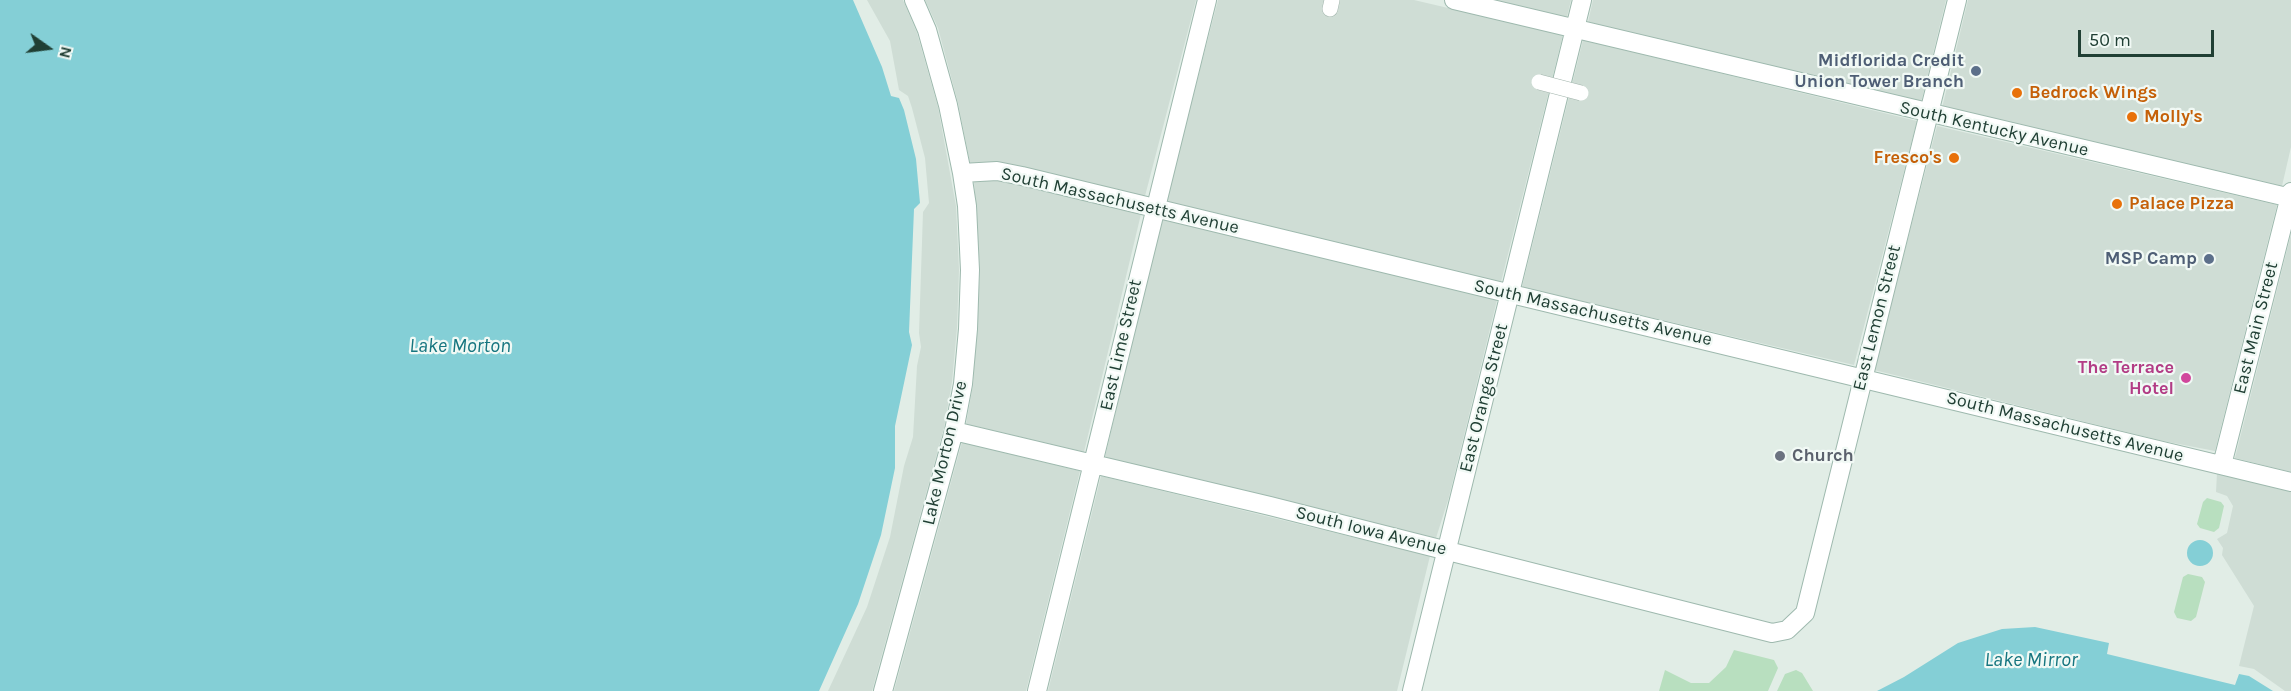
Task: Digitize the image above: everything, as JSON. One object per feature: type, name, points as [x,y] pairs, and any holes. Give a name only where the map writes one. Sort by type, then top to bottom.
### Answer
[{"type":"street","name":"Lake Morton Drive","points":[[883,691],[954,430],[963,384],[970,270],[967,206],[962,173],[945,94],[927,30],[914,0]]},
{"type":"street","name":"East Lime Street","points":[[1036,691],[1093,464],[1153,208],[1207,0]]},
{"type":"street","name":"South Kentucky Avenue","points":[[1454,0],[1929,114],[2290,196]]},
{"type":"street","name":"East Orange Street","points":[[1412,691],[1582,0]]},
{"type":"street","name":"East Lemon Street","points":[[1787,630],[1805,613],[1957,0]]},
{"type":"street","points":[[1539,82],[1581,93]]},
{"type":"street","name":"South Massachusetts Avenue","points":[[962,173],[997,171],[1862,376],[2291,482]]},
{"type":"street","name":"East Main Street","points":[[2222,465],[2290,196]]},
{"type":"street","name":"South Iowa Avenue","points":[[954,430],[1447,550],[1772,633],[1787,630]]},
{"type":"shaded area","points":[[867,0],[903,0],[917,33],[938,107],[956,206],[959,270],[957,328],[952,382],[944,428],[872,691],[828,691],[867,607],[890,537],[904,466],[913,437],[917,366],[921,347],[919,333],[923,212],[929,203],[925,158],[908,96],[899,90],[890,41]]},
{"type":"shaded area","points":[[925,0],[1196,0],[1145,196],[999,162],[970,163],[958,103],[938,28]]},
{"type":"shaded area","points":[[1218,0],[1414,0],[1563,35],[1501,282],[1166,201]]},
{"type":"shaded area","points":[[1495,0],[1571,0],[1567,17]]},
{"type":"shaded area","points":[[1593,0],[1946,0],[1921,103],[1588,22]]},
{"type":"shaded area","points":[[1968,0],[2291,0],[2291,147],[2282,186],[1942,108]]},
{"type":"shaded area","points":[[1583,40],[1917,121],[1854,365],[1522,287]]},
{"type":"shaded area","points":[[1937,126],[2277,205],[2215,451],[2163,441],[1874,370]]},
{"type":"shaded area","points":[[997,180],[1141,214],[1084,452],[966,424],[973,385],[980,271],[974,182]]},
{"type":"shaded area","points":[[1161,219],[1497,300],[1449,497],[1436,538],[1105,457]]},
{"type":"shaded area","points":[[2291,234],[2291,472],[2235,458]]},
{"type":"shaded area","points":[[962,442],[1080,471],[1026,691],[894,691]]},
{"type":"shaded area","points":[[2217,473],[2291,492],[2291,691],[2285,691],[2254,669],[2239,666],[2254,606],[2222,555],[2223,548],[2217,539],[2227,533],[2233,506],[2227,496],[2216,492]]},
{"type":"shaded area","points":[[1101,476],[1430,556],[1397,691],[1048,691]]},
{"type":"green space","points":[[2207,498],[2221,502],[2224,506],[2219,528],[2214,532],[2200,528],[2197,524],[2203,502]]},
{"type":"green space","points":[[2188,574],[2202,577],[2205,582],[2196,617],[2191,621],[2177,618],[2174,612],[2183,577]]},
{"type":"green space","points":[[1734,650],[1774,660],[1778,668],[1768,691],[1659,691],[1665,670],[1691,683],[1709,683],[1726,667]]},
{"type":"green space","points":[[1796,670],[1802,673],[1813,691],[1777,691],[1785,674]]},
{"type":"water","name":"Lake Morton","points":[[0,0],[853,0],[882,67],[891,96],[899,98],[904,110],[916,159],[920,203],[914,209],[909,332],[912,345],[895,426],[895,468],[881,535],[858,604],[819,691],[0,691]]},
{"type":"water","points":[[2200,540],[2209,544],[2213,553],[2209,562],[2200,566],[2191,562],[2187,553],[2191,544]]},
{"type":"water","name":"Lake Mirror","points":[[2035,627],[2109,643],[2107,654],[2235,685],[2239,674],[2249,676],[2273,691],[1877,691],[1958,643],[2002,629]]},
{"type":"place","name":"Midflorida Credit Union Tower Branch","points":[[1976,71]]},
{"type":"place","name":"Bedrock Wings","points":[[2017,93]]},
{"type":"place","name":"Molly's","points":[[2132,117]]},
{"type":"place","name":"Fresco's","points":[[1954,158]]},
{"type":"place","name":"Palace Pizza","points":[[2117,204]]},
{"type":"place","name":"MSP Camp","points":[[2209,259]]},
{"type":"place","name":"The Terrace Hotel","points":[[2186,378]]},
{"type":"place","name":"Church","points":[[1780,456]]}]
